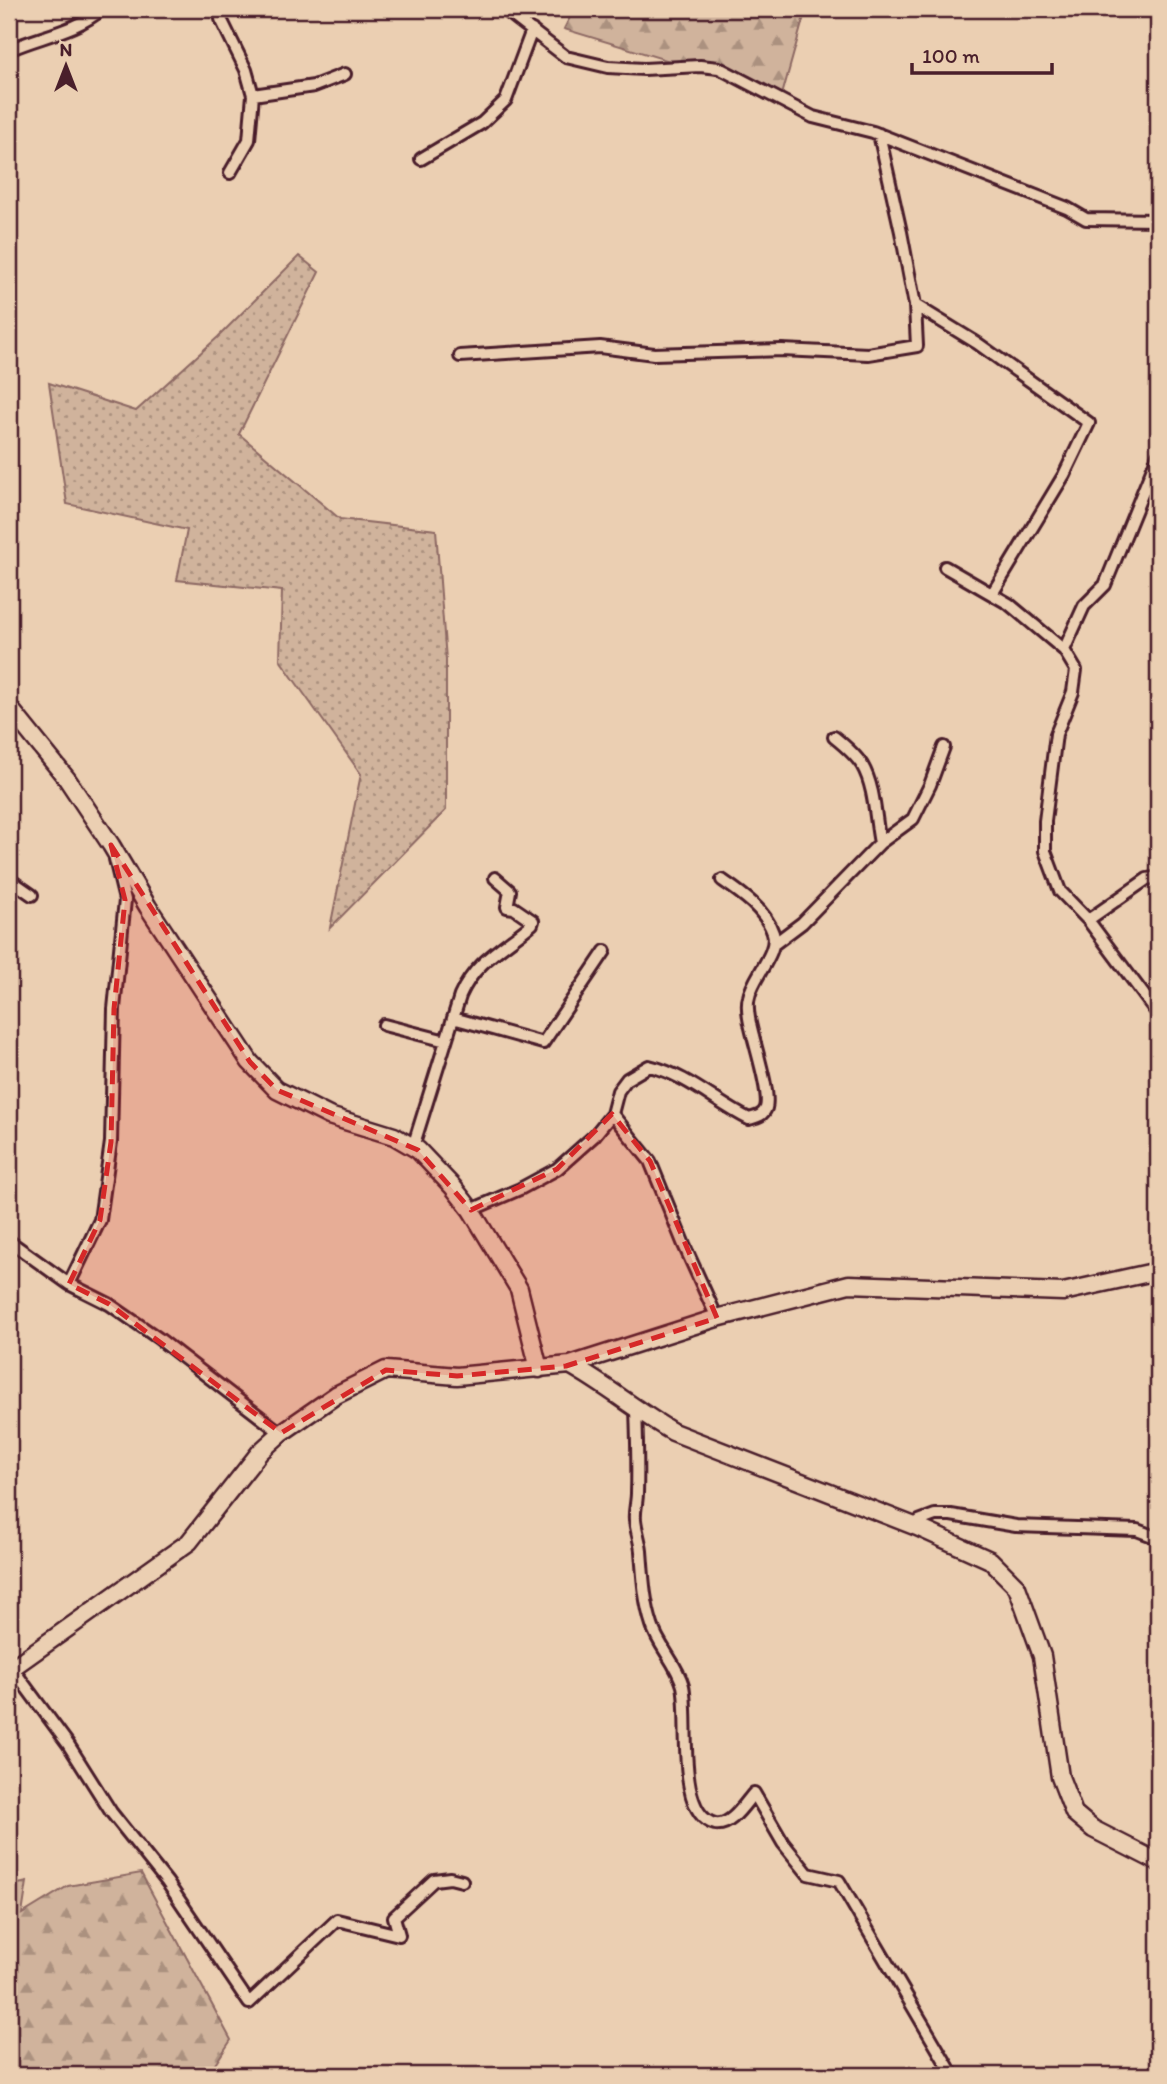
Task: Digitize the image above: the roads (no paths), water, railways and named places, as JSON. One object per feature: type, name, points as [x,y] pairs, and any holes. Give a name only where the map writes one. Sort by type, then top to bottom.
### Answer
[{"type":"street","points":[[9,50],[54,35],[90,19],[102,9]]},
{"type":"street","points":[[220,9],[221,19],[246,70],[253,95],[249,140],[230,173]]},
{"type":"street","points":[[504,9],[566,57],[608,68],[719,68],[813,117],[879,134],[1067,208],[1086,219],[1145,222],[1158,220]]},
{"type":"street","points":[[421,159],[482,123],[506,100],[532,30]]},
{"type":"street","points":[[253,95],[314,86],[345,74]]},
{"type":"street","points":[[460,356],[600,347],[654,354],[782,351],[868,354],[917,346],[915,305],[879,134]]},
{"type":"street","points":[[915,305],[977,343],[1089,423],[1064,475],[992,594]]},
{"type":"street","points":[[1064,650],[1084,606],[1105,585],[1158,456]]},
{"type":"street","points":[[945,567],[1009,604],[1064,650],[1076,670],[1073,692],[1056,734],[1045,821],[1045,850],[1060,891],[1088,920],[1158,1014]]},
{"type":"street","points":[[9,707],[67,779],[250,1062],[277,1090],[329,1116],[394,1136],[413,1147],[453,1187],[471,1210],[519,1289],[539,1369]]},
{"type":"street","points":[[834,737],[853,753],[863,767],[870,786],[880,843]]},
{"type":"street","points":[[471,1210],[520,1189],[557,1169],[594,1136],[611,1114],[618,1091],[627,1080],[649,1066],[665,1070],[689,1082],[749,1119],[761,1116],[766,1108],[766,1094],[748,1016],[748,995],[774,944],[802,923],[880,843],[913,819],[930,785],[944,747]]},
{"type":"street","points":[[69,1284],[100,1220],[111,1142],[114,1009],[125,900],[111,845]]},
{"type":"street","points":[[1088,920],[1147,879],[1158,877]]},
{"type":"street","points":[[413,1147],[453,1018],[469,977],[482,962],[533,921],[514,908],[506,907],[510,891],[495,878]]},
{"type":"street","points":[[9,879],[32,895]]},
{"type":"street","points":[[722,880],[749,899],[774,934],[774,944]]},
{"type":"street","points":[[453,1018],[543,1043],[605,951]]},
{"type":"street","points":[[384,1025],[446,1041]]},
{"type":"street","points":[[611,1114],[650,1161],[717,1318]]},
{"type":"street","points":[[9,1241],[69,1284],[109,1304],[158,1338],[281,1433]]},
{"type":"street","points":[[462,1881],[450,1878],[434,1880],[394,1917],[399,1936],[337,1920],[249,2003],[167,1882],[111,1812],[68,1744],[10,1669],[189,1542],[260,1452],[281,1433],[336,1395],[386,1370],[457,1376],[570,1365],[717,1318],[849,1283],[1063,1292],[1158,1271]]},
{"type":"street","points":[[570,1365],[673,1432],[917,1527],[990,1560],[1017,1587],[1042,1656],[1060,1777],[1074,1814],[1093,1829],[1158,1862]]},
{"type":"street","points":[[636,1408],[635,1518],[644,1586],[652,1627],[683,1686],[687,1780],[691,1797],[701,1816],[712,1823],[722,1824],[731,1819],[754,1793],[783,1843],[808,1874],[839,1881],[950,2070]]},
{"type":"street","points":[[917,1527],[919,1521],[951,1514],[1016,1526],[1137,1530],[1158,1538]]}]
